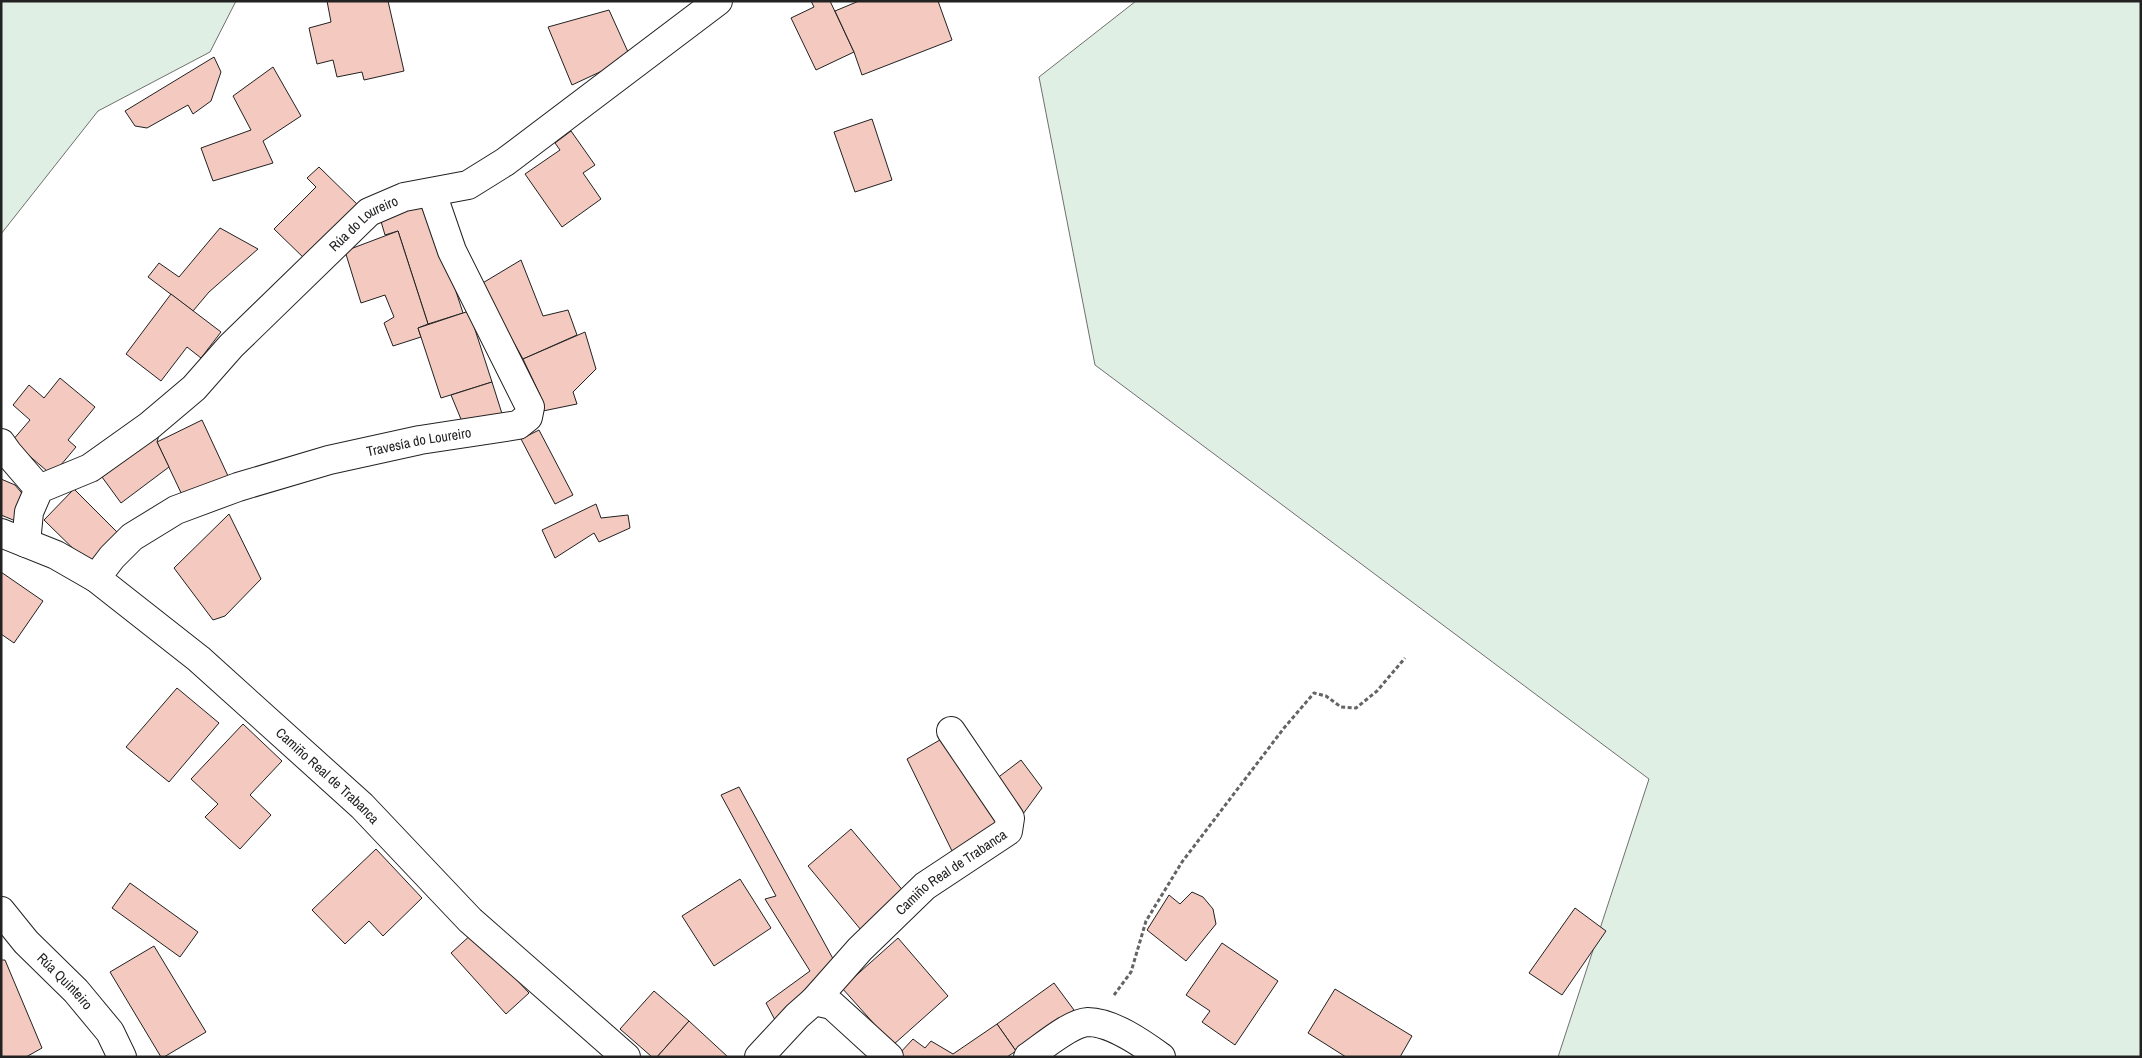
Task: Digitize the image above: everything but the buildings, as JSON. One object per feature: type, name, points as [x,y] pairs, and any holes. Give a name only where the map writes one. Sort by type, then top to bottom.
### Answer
[{"type":"street","name":"Rúa do Loureiro","points":[[39,489],[90,468],[149,426],[194,388],[231,346],[370,212],[404,197],[468,185],[505,162],[718,1]]},
{"type":"street","name":"Travesía do Loureiro","points":[[96,578],[112,557],[132,537],[176,510],[238,487],[329,460],[420,440],[518,425],[528,417],[530,407],[452,251],[432,193]]},
{"type":"street","points":[[1,443],[39,489],[29,512],[26,543]]},
{"type":"street","name":"Camiño Real de Trabanca","points":[[1,533],[56,555],[96,578],[199,659],[362,806],[470,920],[626,1057]]},
{"type":"street","name":"Camiño Real de Trabanca","points":[[759,1057],[797,1016],[814,1001],[860,949],[925,886],[1008,831],[1010,818],[951,731]]},
{"type":"street","name":"Rúa Quinteiro","points":[[1,911],[26,942],[76,991],[110,1032],[122,1057]]},
{"type":"street","points":[[814,1001],[832,1006],[889,1057]]},
{"type":"street","points":[[1028,1057],[1066,1031],[1087,1022],[1103,1025],[1138,1040],[1161,1057]]},
{"type":"path","points":[[1087,1022],[1110,1001],[1131,972],[1146,921],[1182,862],[1284,728],[1314,692],[1326,696],[1341,707],[1356,708],[1377,691],[1405,658]]},
{"type":"green space","points":[[1,1],[236,1],[210,52],[98,111],[1,234]]},
{"type":"green space","points":[[1136,1],[2141,1],[2141,1057],[1558,1057],[1649,779],[1095,365],[1039,77]]}]
